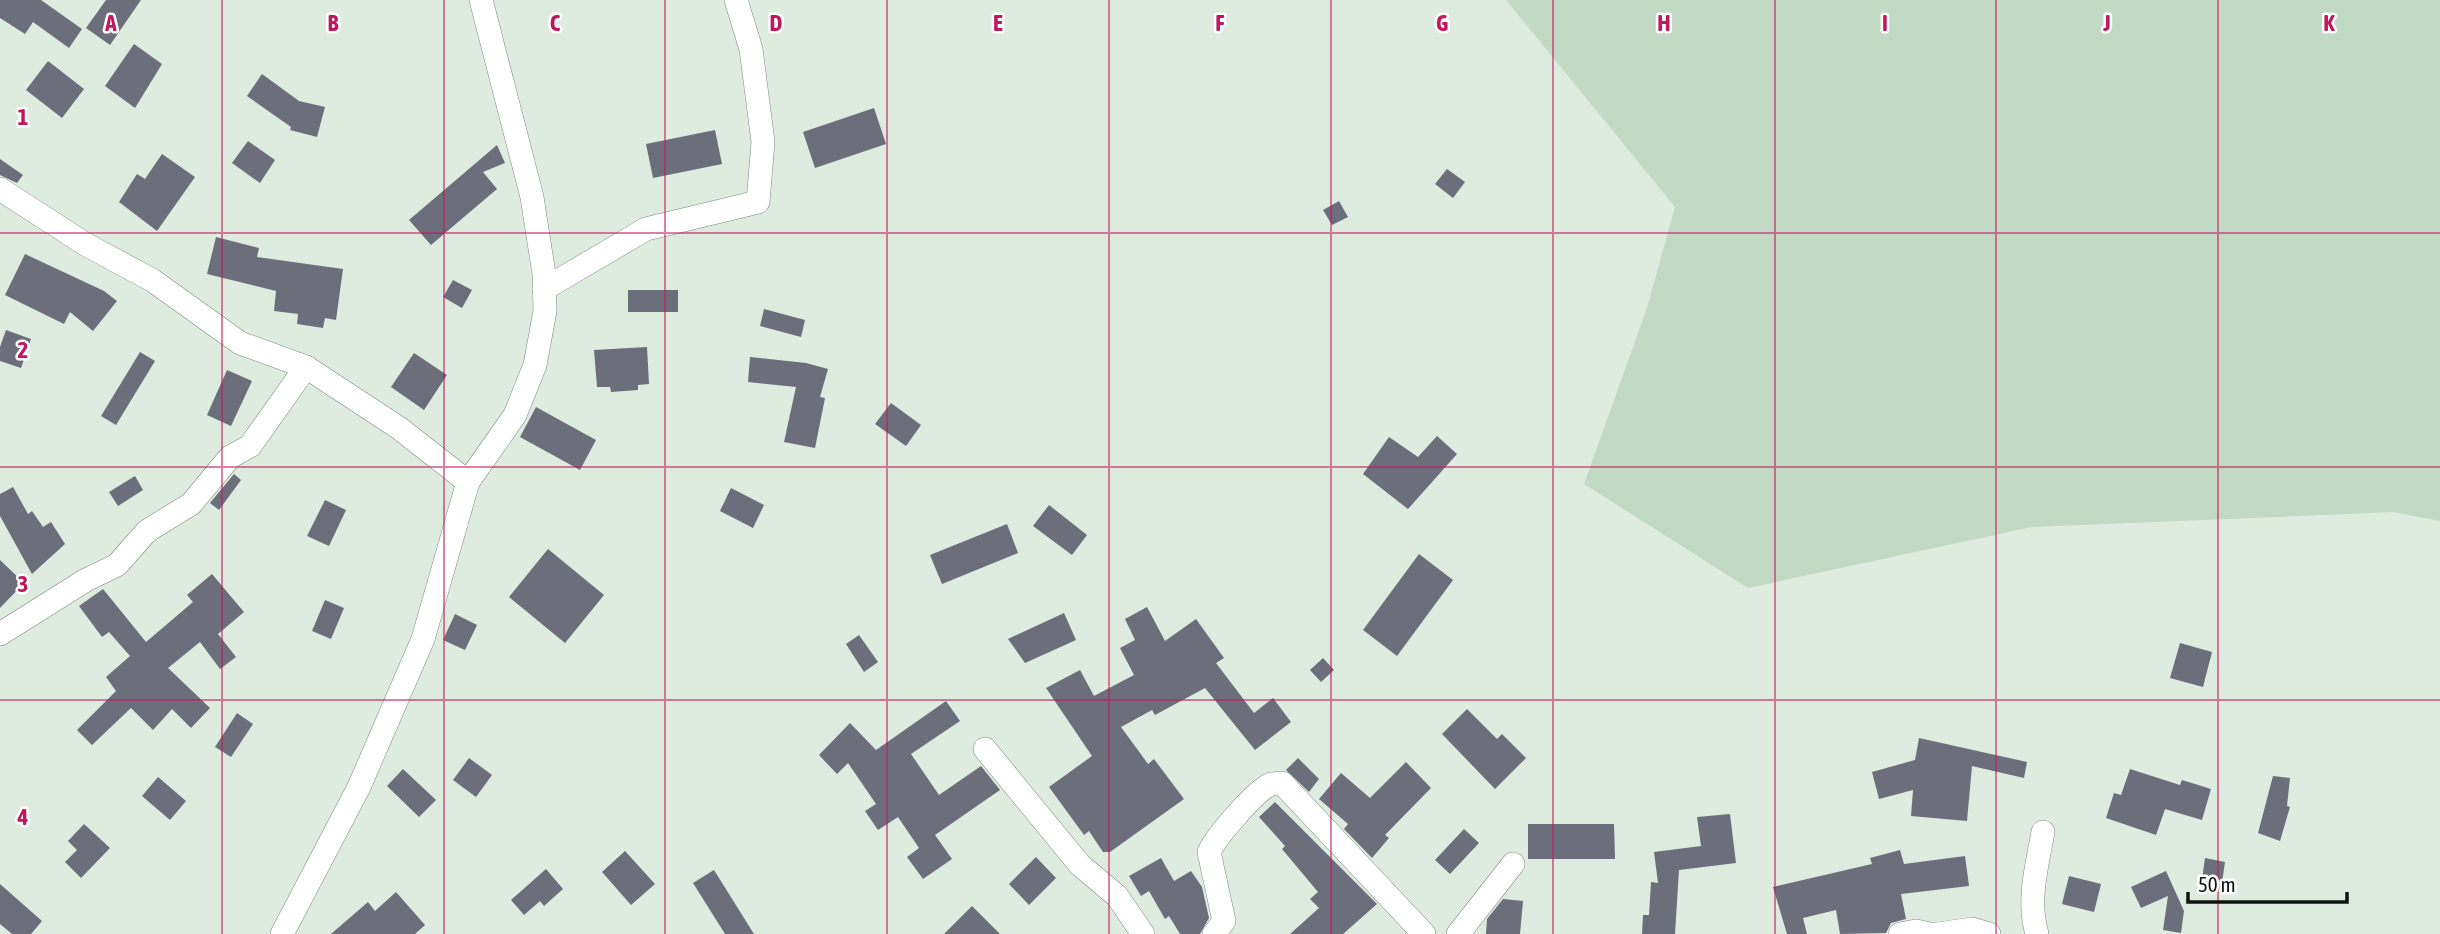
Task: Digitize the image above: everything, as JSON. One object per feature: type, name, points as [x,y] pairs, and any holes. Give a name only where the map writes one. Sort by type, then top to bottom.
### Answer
[{"type":"street","points":[[282,934],[359,787],[423,639],[468,482],[515,415],[535,365],[545,311],[532,197],[481,0]]},
{"type":"street","points":[[544,289],[646,229],[758,202],[763,142],[751,49],[736,0]]},
{"type":"street","points":[[0,189],[85,244],[152,279],[240,343],[306,367],[399,428],[468,482]]},
{"type":"street","points":[[0,634],[86,580],[117,565],[147,531],[191,504],[230,457],[250,446],[306,367]]},
{"type":"street","points":[[985,750],[1080,865],[1118,896],[1143,934]]},
{"type":"street","points":[[1214,934],[1224,921],[1209,852],[1213,843],[1250,802],[1271,784],[1282,783],[1424,934]]},
{"type":"street","points":[[2037,934],[2032,890],[2042,832]]},
{"type":"street","points":[[1458,934],[1513,864]]},
{"type":"street","points":[[1117,934],[1128,911]]},
{"type":"street","points":[[1938,934],[1972,929],[1989,934]]},
{"type":"street","points":[[1900,934],[1916,931],[1929,934]]},
{"type":"green space","points":[[1506,0],[2440,0],[2440,521],[2394,512],[2032,527],[1748,588],[1584,484],[1647,308],[1675,207]]},
{"type":"building","points":[[0,0],[41,0],[82,29],[69,48],[33,22],[25,34],[0,18]]},
{"type":"building","points":[[106,0],[141,0],[110,45],[86,28]]},
{"type":"building","points":[[134,44],[162,64],[135,108],[105,86]]},
{"type":"building","points":[[48,61],[84,89],[62,118],[26,90]]},
{"type":"building","points":[[262,74],[299,101],[325,107],[317,137],[290,130],[291,127],[247,96]]},
{"type":"building","points":[[874,108],[886,144],[815,168],[803,132]]},
{"type":"building","points":[[715,130],[722,164],[653,178],[646,144]]},
{"type":"building","points":[[248,141],[275,160],[260,183],[232,163]]},
{"type":"building","points":[[497,145],[505,163],[483,172],[497,189],[431,245],[409,220]]},
{"type":"building","points":[[162,154],[195,177],[157,231],[119,202],[137,174],[145,179]]},
{"type":"building","points":[[0,159],[23,175],[17,183],[0,175]]},
{"type":"building","points":[[1447,169],[1465,182],[1453,198],[1435,184]]},
{"type":"building","points":[[1339,201],[1348,217],[1332,225],[1323,210]]},
{"type":"building","points":[[216,237],[259,248],[257,257],[343,269],[336,320],[325,318],[323,328],[297,324],[298,314],[274,311],[276,291],[207,274]]},
{"type":"building","points":[[25,254],[104,291],[117,301],[93,331],[70,312],[64,324],[5,295]]},
{"type":"building","points":[[453,280],[472,290],[462,308],[443,297]]},
{"type":"building","points":[[628,290],[678,290],[678,312],[628,312]]},
{"type":"building","points":[[764,309],[805,320],[801,337],[760,326]]},
{"type":"building","points":[[6,330],[31,339],[21,368],[0,361],[0,347]]},
{"type":"building","points":[[647,347],[649,384],[638,385],[638,390],[611,392],[610,387],[597,387],[594,350]]},
{"type":"building","points":[[140,352],[155,361],[116,425],[101,416]]},
{"type":"building","points":[[414,353],[447,375],[424,410],[391,387]]},
{"type":"building","points":[[750,357],[806,363],[828,369],[820,397],[825,398],[815,448],[784,442],[796,387],[748,382]]},
{"type":"building","points":[[227,370],[252,381],[231,426],[207,415]]},
{"type":"building","points":[[891,403],[921,425],[906,446],[875,424]]},
{"type":"building","points":[[536,407],[596,440],[580,470],[520,437]]},
{"type":"building","points":[[1437,436],[1457,454],[1408,509],[1363,474],[1389,437],[1418,457]]},
{"type":"building","points":[[234,474],[241,480],[219,510],[210,503]]},
{"type":"building","points":[[135,476],[143,490],[118,506],[109,492]]},
{"type":"building","points":[[13,487],[28,514],[32,511],[43,527],[51,522],[65,544],[32,574],[0,516],[0,494]]},
{"type":"building","points":[[731,488],[764,505],[753,528],[720,511]]},
{"type":"building","points":[[325,500],[346,510],[329,546],[307,536]]},
{"type":"building","points":[[1049,505],[1087,535],[1072,555],[1033,526]]},
{"type":"building","points":[[1007,524],[1018,553],[942,584],[930,555]]},
{"type":"building","points":[[548,549],[604,595],[565,643],[509,597]]},
{"type":"building","points":[[1419,554],[1453,580],[1397,656],[1363,630]]},
{"type":"building","points":[[0,560],[24,583],[0,608]]},
{"type":"building","points":[[212,574],[244,612],[218,634],[236,657],[220,669],[200,642],[168,668],[210,708],[191,728],[172,709],[153,730],[131,708],[92,745],[77,730],[116,691],[106,677],[130,656],[109,632],[102,637],[79,606],[103,589],[146,642],[193,602],[187,595]]},
{"type":"building","points":[[325,600],[344,608],[331,639],[312,631]]},
{"type":"building","points":[[1147,607],[1165,641],[1196,619],[1224,658],[1216,663],[1254,713],[1273,698],[1291,722],[1255,750],[1205,688],[1155,715],[1152,710],[1121,727],[1148,764],[1154,759],[1184,799],[1110,852],[1103,852],[1089,831],[1084,835],[1049,787],[1092,756],[1046,688],[1080,670],[1094,696],[1134,675],[1120,648],[1135,640],[1125,619]]},
{"type":"building","points":[[1064,613],[1076,640],[1025,663],[1008,639]]},
{"type":"building","points":[[455,614],[477,625],[465,650],[443,640]]},
{"type":"building","points":[[859,635],[878,662],[864,672],[846,644]]},
{"type":"building","points":[[2180,643],[2212,652],[2203,687],[2170,678]]},
{"type":"building","points":[[1323,658],[1334,670],[1321,682],[1310,670]]},
{"type":"building","points":[[946,701],[960,721],[911,754],[939,795],[981,766],[1000,790],[935,835],[952,859],[923,879],[907,857],[919,848],[898,817],[878,830],[865,811],[876,804],[848,763],[837,774],[819,755],[850,723],[876,750]]},
{"type":"building","points":[[1467,709],[1497,739],[1502,734],[1526,758],[1495,789],[1442,734]]},
{"type":"building","points":[[237,713],[253,724],[231,757],[215,747]]},
{"type":"building","points":[[1919,738],[2027,762],[2024,778],[1972,766],[1967,821],[1911,816],[1913,790],[1879,799],[1872,772],[1915,760]]},
{"type":"building","points":[[469,758],[492,775],[476,797],[453,780]]},
{"type":"building","points":[[1298,758],[1319,779],[1309,792],[1286,770]]},
{"type":"building","points":[[1406,762],[1431,788],[1385,835],[1389,838],[1372,858],[1344,829],[1348,824],[1319,799],[1341,773],[1370,798]]},
{"type":"building","points":[[403,769],[436,800],[419,817],[387,786]]},
{"type":"building","points":[[2130,769],[2180,785],[2182,780],[2211,789],[2202,820],[2165,809],[2156,835],[2106,818],[2114,793],[2121,795]]},
{"type":"building","points":[[2273,776],[2290,778],[2287,806],[2290,807],[2280,841],[2258,833]]},
{"type":"building","points":[[158,777],[186,801],[170,820],[142,796]]},
{"type":"building","points":[[1275,802],[1377,904],[1343,934],[1290,934],[1319,908],[1310,899],[1318,892],[1282,849],[1285,846],[1259,817]]},
{"type":"building","points":[[1730,814],[1736,863],[1679,870],[1675,934],[1642,934],[1643,915],[1649,915],[1651,882],[1658,883],[1654,852],[1701,846],[1697,817]]},
{"type":"building","points":[[84,824],[110,848],[81,878],[65,862],[77,850],[68,841]]},
{"type":"building","points":[[1528,824],[1614,824],[1615,859],[1528,859]]},
{"type":"building","points":[[1464,829],[1479,843],[1450,874],[1435,860]]},
{"type":"building","points":[[1900,850],[1904,864],[1965,856],[1969,886],[1901,894],[1906,919],[1891,923],[1886,933],[1840,934],[1836,910],[1803,918],[1807,934],[1787,934],[1773,887],[1872,864],[1870,858]]},
{"type":"building","points":[[625,851],[655,884],[631,905],[602,872]]},
{"type":"building","points":[[1036,857],[1056,878],[1029,905],[1009,884]]},
{"type":"building","points":[[1161,858],[1174,881],[1191,871],[1202,887],[1209,918],[1200,934],[1180,934],[1169,916],[1165,919],[1149,891],[1141,896],[1129,876]]},
{"type":"building","points":[[2205,858],[2225,862],[2221,890],[2201,887]]},
{"type":"building","points":[[546,869],[563,889],[544,906],[540,901],[524,915],[511,900]]},
{"type":"building","points":[[714,870],[754,934],[725,934],[693,883]]},
{"type":"building","points":[[2166,871],[2184,911],[2181,933],[2163,930],[2168,896],[2141,908],[2131,887]]},
{"type":"building","points":[[2069,876],[2101,884],[2094,912],[2062,904]]},
{"type":"building","points":[[0,884],[42,921],[31,934],[12,934],[0,924]]},
{"type":"building","points":[[396,892],[425,925],[415,934],[331,934],[368,902],[375,911]]},
{"type":"building","points":[[1503,899],[1523,901],[1520,934],[1486,934],[1487,919]]},
{"type":"building","points":[[972,906],[1000,934],[944,934]]}]
